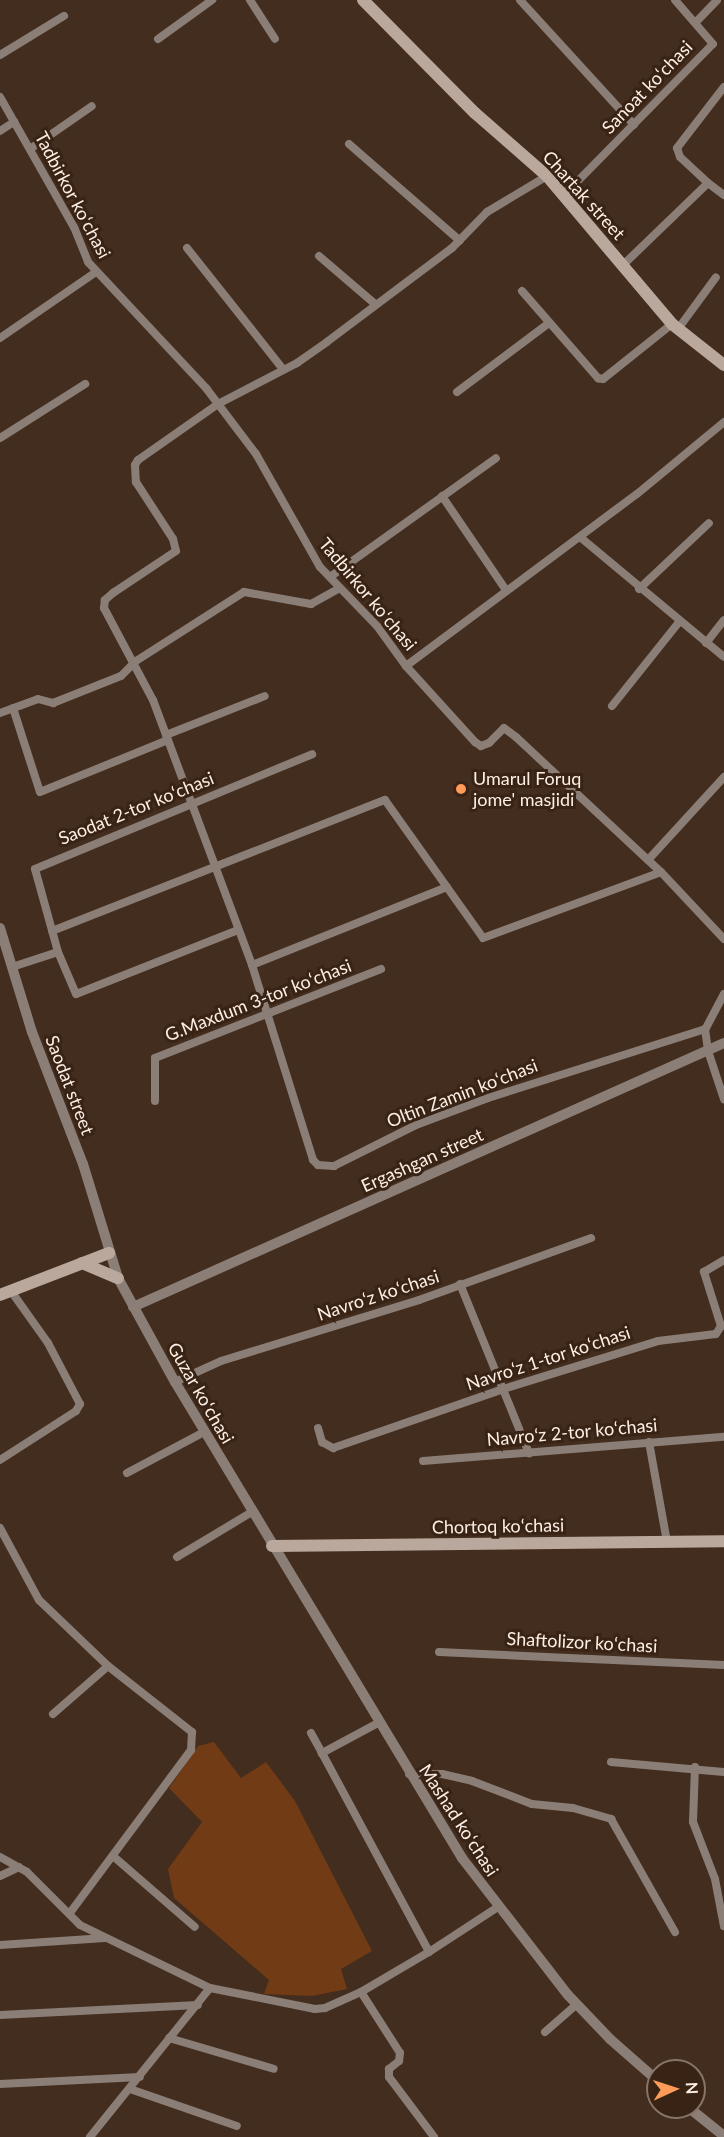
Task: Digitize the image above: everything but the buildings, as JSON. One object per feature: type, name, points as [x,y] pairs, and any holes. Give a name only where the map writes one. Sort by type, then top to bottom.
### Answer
[{"type":"main road","name":"Chartak street","points":[[363,0],[475,113],[547,176],[675,327],[724,365]]},
{"type":"main road","points":[[6,1293],[109,1253]]},
{"type":"main road","points":[[82,1263],[118,1278]]},
{"type":"main road","name":"Chortoq koʻchasi","points":[[272,1546],[724,1541]]},
{"type":"street","points":[[158,39],[212,0]]},
{"type":"street","points":[[250,0],[275,39]]},
{"type":"street","points":[[520,0],[634,125]]},
{"type":"street","points":[[675,0],[696,22]]},
{"type":"street","name":"Sanoat koʻchasi","points":[[564,195],[713,44],[696,22],[717,0]]},
{"type":"street","points":[[0,55],[64,16]]},
{"type":"street","points":[[724,87],[677,148],[680,157],[724,195]]},
{"type":"street","name":"Tadbirkor koʻchasi","points":[[0,97],[96,272],[124,297],[218,404],[255,454],[298,524],[312,556],[377,626],[406,666],[481,746],[489,743],[504,728],[661,872],[724,939]]},
{"type":"street","points":[[30,148],[92,106]]},
{"type":"street","points":[[0,131],[14,122]]},
{"type":"street","points":[[349,144],[460,241]]},
{"type":"street","points":[[268,1015],[252,965],[153,700],[107,620],[105,600],[176,551],[173,539],[136,482],[135,465],[218,404],[327,342],[460,241],[487,212],[547,176]]},
{"type":"street","points":[[623,265],[708,183]]},
{"type":"street","points":[[187,248],[282,368]]},
{"type":"street","points":[[319,256],[375,304]]},
{"type":"street","points":[[0,338],[96,272]]},
{"type":"street","points":[[522,291],[549,323],[603,379],[675,327],[716,277]]},
{"type":"street","points":[[458,392],[549,323]]},
{"type":"street","points":[[0,438],[85,384]]},
{"type":"street","points":[[406,666],[580,537],[724,422]]},
{"type":"street","points":[[330,577],[496,458]]},
{"type":"street","points":[[442,496],[506,590]]},
{"type":"street","points":[[639,589],[709,523]]},
{"type":"street","points":[[580,537],[639,589],[724,657]]},
{"type":"street","points":[[0,713],[38,699],[53,703],[121,676],[133,665],[244,592],[311,604],[340,588]]},
{"type":"street","points":[[706,643],[724,620]]},
{"type":"street","points":[[612,706],[680,622]]},
{"type":"street","points":[[13,708],[40,792],[266,696]]},
{"type":"street","name":"Saodat 2-tor koʻchasi","points":[[52,931],[36,866],[312,754]]},
{"type":"street","points":[[648,860],[724,777]]},
{"type":"street","points":[[238,930],[82,994],[73,993],[52,931],[385,800],[483,938],[661,872]]},
{"type":"street","points":[[252,965],[447,887]]},
{"type":"street","name":"Saodat street","points":[[0,928],[3,946],[12,967],[32,1032],[83,1164],[109,1253]]},
{"type":"street","points":[[12,967],[58,952]]},
{"type":"street","name":"G.Maxdum 3-tor koʻchasi","points":[[155,1101],[155,1058],[381,969]]},
{"type":"street","points":[[724,994],[705,1029],[708,1051],[724,1099]]},
{"type":"street","name":"Oltin Zamin koʻchasi","points":[[268,1015],[313,1160],[328,1168],[416,1125],[488,1098],[705,1029]]},
{"type":"street","name":"Ergashgan street","points":[[134,1307],[724,1043]]},
{"type":"street","name":"Navroʻz koʻchasi","points":[[175,1382],[221,1361],[460,1284],[591,1238]]},
{"type":"street","name":"Guzar koʻchasi","points":[[109,1253],[118,1278],[175,1382],[272,1546]]},
{"type":"street","name":"Navroʻz 1-tor koʻchasi","points":[[318,1428],[322,1442],[333,1448],[502,1389],[658,1341],[720,1332],[704,1272],[707,1267],[724,1260]]},
{"type":"street","points":[[460,1284],[529,1453]]},
{"type":"street","points":[[0,1460],[76,1411],[80,1404],[48,1343],[6,1293]]},
{"type":"street","points":[[126,1473],[204,1432]]},
{"type":"street","name":"Navroʻz 2-tor koʻchasi","points":[[423,1461],[724,1437]]},
{"type":"street","points":[[649,1442],[667,1542]]},
{"type":"street","points":[[177,1557],[252,1512]]},
{"type":"street","points":[[0,1528],[3,1542],[39,1600],[108,1666],[192,1732],[191,1750],[70,1913]]},
{"type":"street","name":"Mashad koʻchasi","points":[[272,1546],[409,1774],[498,1908],[577,2004],[610,2039],[646,2070]]},
{"type":"street","name":"Shaftolizor koʻchasi","points":[[439,1652],[724,1665]]},
{"type":"street","points":[[53,1714],[108,1666]]},
{"type":"street","points":[[322,1753],[378,1723]]},
{"type":"street","points":[[310,1733],[429,1952]]},
{"type":"street","points":[[611,1762],[695,1767],[724,1772]]},
{"type":"street","points":[[695,1767],[693,1822],[715,1879],[724,1926]]},
{"type":"street","points":[[409,1774],[442,1774],[472,1781],[532,1804],[573,1808],[611,1819],[675,1932]]},
{"type":"street","points":[[113,1856],[195,1927]]},
{"type":"street","points":[[0,1857],[19,1867],[70,1913],[80,1925],[106,1938],[210,1988],[315,2009],[361,1992],[498,1908]]},
{"type":"street","points":[[0,1876],[19,1867]]},
{"type":"street","points":[[0,1945],[106,1938]]},
{"type":"street","points":[[90,2137],[210,1988]]},
{"type":"street","points":[[361,1992],[400,2053],[399,2061],[389,2069],[389,2077],[434,2137]]},
{"type":"street","points":[[545,2032],[577,2004]]},
{"type":"street","points":[[0,2014],[198,2005]]},
{"type":"street","points":[[169,2038],[274,2068]]},
{"type":"street","points":[[0,2084],[140,2077]]},
{"type":"street","points":[[130,2089],[237,2126]]},
{"type":"street","points":[[703,2119],[724,2136]]},
{"type":"shaded area","points":[[214,1742],[241,1778],[266,1762],[295,1801],[372,1951],[341,1969],[347,1989],[312,1996],[264,1994],[269,1980],[174,1898],[168,1869],[202,1822],[169,1788],[198,1746]]},
{"type":"place","name":"Umarul Foruq jome' masjidi","points":[[461,789]]}]
